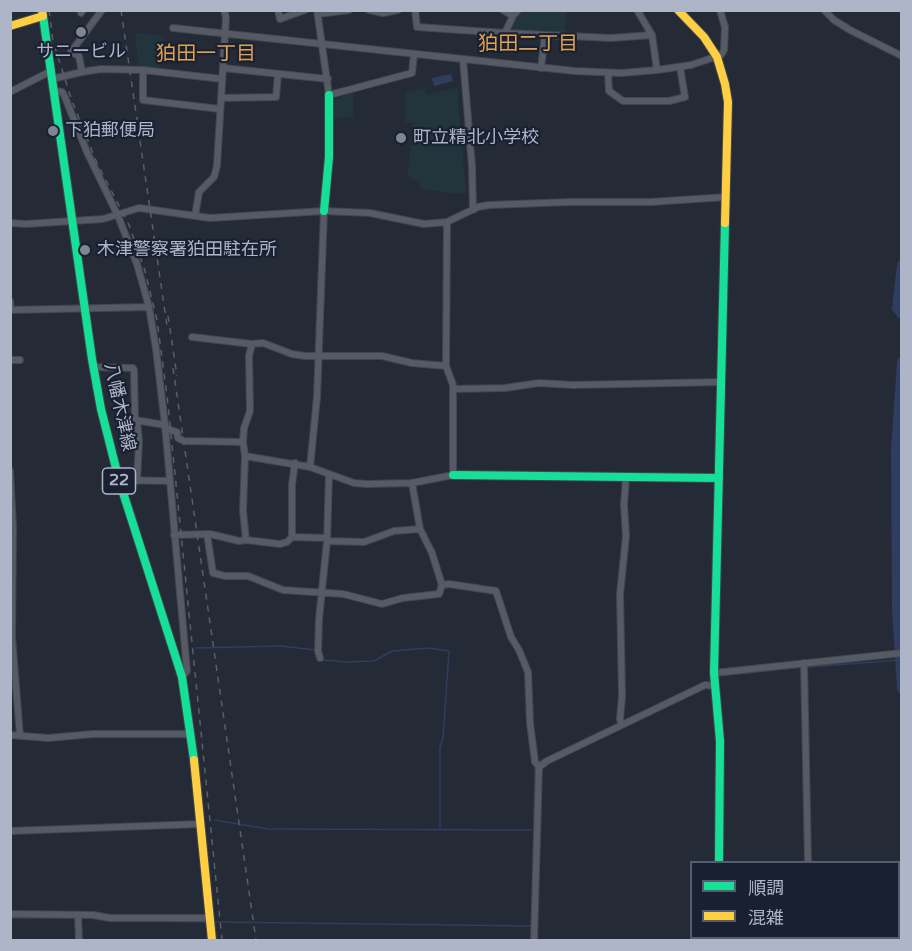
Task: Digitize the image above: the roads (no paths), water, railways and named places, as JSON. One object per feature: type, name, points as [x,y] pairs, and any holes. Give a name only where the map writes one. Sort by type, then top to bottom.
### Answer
[{"type":"street","points":[[82,72],[79,56],[71,52],[102,10]]},
{"type":"street","points":[[195,216],[200,192],[214,177],[217,166],[225,34],[224,10]]},
{"type":"street","points":[[278,10],[280,19],[305,10]]},
{"type":"street","points":[[310,467],[316,417],[324,211],[329,157],[328,79],[318,12],[349,10]]},
{"type":"street","points":[[369,10],[388,13],[398,10]]},
{"type":"street","points":[[415,10],[417,27],[611,38],[652,35]]},
{"type":"street","points":[[503,10],[515,13],[506,33]]},
{"type":"street","points":[[637,10],[652,35],[657,70]]},
{"type":"street","points":[[678,10],[704,37],[717,57],[728,95],[714,673],[720,741],[719,861]]},
{"type":"street","points":[[173,28],[541,68],[608,73],[680,67],[717,57],[724,50],[724,23],[720,10]]},
{"type":"street","points":[[824,10],[834,20],[902,57]]},
{"type":"street","points":[[10,26],[43,13]]},
{"type":"street","name":"八幡木津線","points":[[43,13],[93,367],[107,437],[182,677],[191,734],[212,940]]},
{"type":"street","points":[[541,68],[545,35]]},
{"type":"street","points":[[329,96],[412,73],[414,54]]},
{"type":"street","points":[[463,59],[472,166],[473,210]]},
{"type":"street","points":[[608,73],[609,91],[623,100],[669,101],[686,97],[680,67]]},
{"type":"street","points":[[223,68],[328,79]]},
{"type":"street","points":[[10,92],[52,75],[101,69],[143,70],[222,79]]},
{"type":"street","points":[[143,70],[143,100],[220,109]]},
{"type":"street","points":[[221,98],[276,97],[278,74]]},
{"type":"street","points":[[54,91],[62,92],[64,95],[79,135],[118,216],[137,264],[149,307],[165,427],[187,671],[182,677]]},
{"type":"street","points":[[10,223],[103,219],[140,208],[210,218],[324,211],[370,213],[424,224],[447,222],[473,210],[494,204],[651,202],[726,197]]},
{"type":"street","points":[[447,222],[446,366],[453,389],[453,475]]},
{"type":"street","points":[[10,300],[11,310],[149,307]]},
{"type":"street","points":[[192,337],[272,346],[292,354],[382,356],[412,363],[446,366]]},
{"type":"street","points":[[246,540],[243,511],[245,456],[243,442],[244,428],[250,411],[249,356],[252,344]]},
{"type":"street","points":[[10,360],[20,360]]},
{"type":"street","points":[[93,367],[133,368],[134,370],[134,407],[139,441],[137,481]]},
{"type":"street","points":[[453,389],[505,388],[539,383],[573,385],[722,382]]},
{"type":"street","points":[[137,421],[177,432],[178,438],[184,441],[243,442]]},
{"type":"street","points":[[245,456],[295,463],[329,475],[367,484],[412,483],[453,475],[719,478]]},
{"type":"street","points":[[174,535],[207,534],[239,541],[280,544],[287,542],[292,537],[291,484],[295,463]]},
{"type":"street","points":[[10,471],[13,528],[12,637],[20,736]]},
{"type":"street","points":[[320,658],[318,651],[327,540],[329,475]]},
{"type":"street","points":[[622,725],[620,719],[622,696],[620,594],[626,536],[624,505],[626,477]]},
{"type":"street","points":[[119,480],[169,481]]},
{"type":"street","points":[[207,534],[213,573],[225,576],[248,576],[283,590],[343,594],[382,604],[403,598],[439,594],[442,585],[432,553],[420,529],[412,483]]},
{"type":"street","points":[[292,537],[361,543],[394,531],[420,529]]},
{"type":"street","points":[[442,585],[496,591],[512,637],[528,672],[530,723],[538,767],[534,940]]},
{"type":"street","points":[[714,673],[804,666],[902,653]]},
{"type":"street","points":[[804,666],[808,861]]},
{"type":"street","points":[[538,767],[548,760],[705,685],[715,686]]},
{"type":"street","points":[[10,735],[48,738],[93,734],[191,734]]},
{"type":"street","points":[[10,831],[200,824]]},
{"type":"street","points":[[10,914],[110,918],[210,918]]},
{"type":"street","points":[[78,915],[78,940]]},
{"type":"water","points":[[451,74],[453,81],[434,86],[432,78]]},
{"type":"waterway","points":[[902,265],[897,308],[902,314]]},
{"type":"waterway","points":[[902,362],[896,449],[897,609],[902,689]]},
{"type":"waterway","points":[[196,648],[281,646],[315,650]]},
{"type":"waterway","points":[[322,660],[374,661],[392,651],[428,648],[449,651],[443,738],[440,747],[440,830]]},
{"type":"waterway","points":[[808,667],[900,660]]},
{"type":"waterway","points":[[718,676],[803,667]]},
{"type":"waterway","points":[[658,704],[686,691]]},
{"type":"waterway","points":[[537,763],[546,758]]},
{"type":"waterway","points":[[533,883],[535,768]]},
{"type":"waterway","points":[[215,820],[268,829],[532,830]]},
{"type":"waterway","points":[[10,918],[76,918]]},
{"type":"waterway","points":[[80,918],[94,918]]},
{"type":"waterway","points":[[128,921],[207,922]]},
{"type":"waterway","points":[[215,922],[531,926]]},
{"type":"railway","points":[[49,10],[53,41],[72,101],[97,163],[129,225],[145,271],[157,320],[167,395],[222,940]]},
{"type":"railway","points":[[121,10],[167,326]]},
{"type":"railway","points":[[168,316],[177,376]]},
{"type":"railway","points":[[173,368],[256,940]]},
{"type":"place","name":"サニービル","points":[[81,32]]},
{"type":"place","name":"下狛郵便局","points":[[53,131]]},
{"type":"place","name":"町立精北小学校","points":[[401,138]]},
{"type":"place","name":"木津警察署狛田駐在所","points":[[85,250]]},
{"type":"district","name":"狛田二丁目","points":[[528,45]]},
{"type":"district","name":"狛田一丁目","points":[[206,55]]}]
